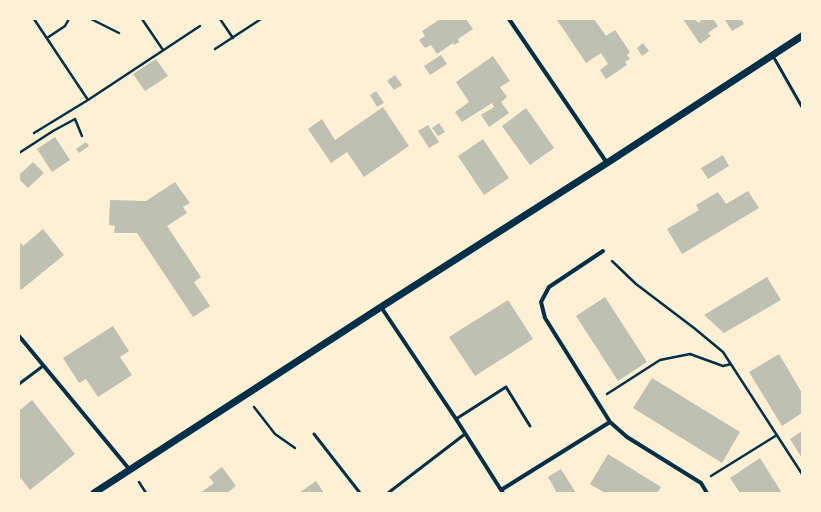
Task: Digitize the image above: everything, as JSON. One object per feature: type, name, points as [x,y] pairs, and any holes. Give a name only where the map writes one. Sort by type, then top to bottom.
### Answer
[{"type":"street","points":[[509,19],[607,163]]},
{"type":"street","points":[[94,493],[802,36]]},
{"type":"street","points":[[603,252],[549,287],[541,302],[545,318],[610,422],[627,437],[701,483],[708,493]]},
{"type":"street","points":[[381,307],[456,419],[502,492],[610,422]]},
{"type":"street","points":[[19,336],[130,470]]},
{"type":"lane","points":[[773,55],[802,107]]},
{"type":"lane","points":[[19,384],[43,366]]},
{"type":"lane","points":[[456,419],[506,387],[530,426]]},
{"type":"lane","points":[[314,434],[360,493]]},
{"type":"lane","points":[[388,493],[465,434]]},
{"type":"path","points":[[34,19],[88,100]]},
{"type":"path","points":[[47,38],[65,26],[69,19]]},
{"type":"path","points":[[91,19],[120,33]]},
{"type":"path","points":[[142,19],[163,50]]},
{"type":"path","points":[[215,49],[261,19]]},
{"type":"path","points":[[222,20],[232,38]]},
{"type":"path","points":[[34,133],[88,100],[200,26]]},
{"type":"path","points":[[19,153],[75,118],[82,136]]},
{"type":"path","points":[[603,252],[636,284],[723,352],[802,474]]},
{"type":"path","points":[[596,401],[660,360],[690,354],[723,366],[731,364]]},
{"type":"path","points":[[244,396],[275,434],[294,448]]},
{"type":"path","points":[[701,483],[777,435]]},
{"type":"building","points":[[440,19],[466,19],[473,29],[458,39],[459,42],[454,45],[453,43],[437,54],[431,45],[425,48],[419,40],[425,36],[422,31]]},
{"type":"building","points":[[594,19],[606,36],[615,30],[630,52],[627,55],[630,59],[625,62],[627,65],[606,79],[600,70],[608,64],[601,53],[586,63],[557,20]]},
{"type":"building","points":[[683,19],[695,19],[698,23],[703,19],[713,19],[718,26],[708,33],[711,36],[700,44]]},
{"type":"building","points":[[741,19],[744,24],[732,31],[725,20]]},
{"type":"building","points":[[643,43],[649,51],[642,56],[637,48]]},
{"type":"building","points":[[441,55],[447,64],[430,75],[424,66]]},
{"type":"building","points":[[493,56],[510,81],[500,87],[507,97],[501,102],[509,113],[489,127],[481,115],[494,107],[492,103],[462,122],[455,112],[469,102],[456,82]]},
{"type":"building","points":[[156,59],[168,76],[145,91],[133,74]]},
{"type":"building","points":[[395,75],[402,85],[394,90],[387,81]]},
{"type":"building","points":[[376,91],[384,103],[377,107],[370,95]]},
{"type":"building","points":[[383,107],[409,146],[364,177],[347,152],[331,163],[308,129],[322,119],[335,140]]},
{"type":"building","points":[[526,108],[554,148],[530,165],[502,126]]},
{"type":"building","points":[[439,123],[445,132],[438,136],[432,128]]},
{"type":"building","points":[[428,125],[439,142],[429,148],[418,131]]},
{"type":"building","points":[[55,137],[70,160],[52,172],[37,149]]},
{"type":"building","points":[[483,139],[509,178],[484,195],[458,156]]},
{"type":"building","points":[[86,142],[89,146],[79,153],[76,149]]},
{"type":"building","points":[[723,155],[729,166],[708,179],[701,168]]},
{"type":"building","points":[[33,162],[44,173],[28,188],[19,179],[19,175]]},
{"type":"building","points":[[175,182],[190,203],[183,207],[187,213],[167,226],[201,277],[194,282],[210,306],[193,317],[137,233],[114,233],[115,226],[109,225],[110,200],[146,201]]},
{"type":"building","points":[[748,191],[759,208],[682,254],[667,229],[699,210],[696,205],[718,192],[726,204]]},
{"type":"building","points":[[43,229],[64,255],[21,290],[19,287],[19,241],[23,246]]},
{"type":"building","points":[[767,277],[781,300],[724,333],[704,315]]},
{"type":"building","points":[[605,297],[647,362],[618,381],[576,316]]},
{"type":"building","points":[[508,300],[533,339],[475,376],[449,337]]},
{"type":"building","points":[[113,326],[129,351],[120,357],[132,375],[98,397],[86,379],[79,383],[63,358]]},
{"type":"building","points":[[779,354],[802,393],[802,413],[782,426],[749,372]]},
{"type":"building","points":[[652,378],[740,432],[722,463],[633,408]]},
{"type":"building","points":[[32,400],[75,454],[30,490],[19,476],[19,411]]},
{"type":"building","points":[[802,431],[802,458],[790,439]]},
{"type":"building","points":[[608,454],[661,487],[657,493],[605,493],[590,484]]},
{"type":"building","points":[[760,458],[782,493],[740,493],[730,478]]},
{"type":"building","points":[[222,467],[236,486],[227,493],[200,493],[214,483],[209,477]]},
{"type":"building","points":[[561,469],[576,493],[557,493],[548,477]]},
{"type":"building","points":[[316,481],[324,493],[299,493]]}]
